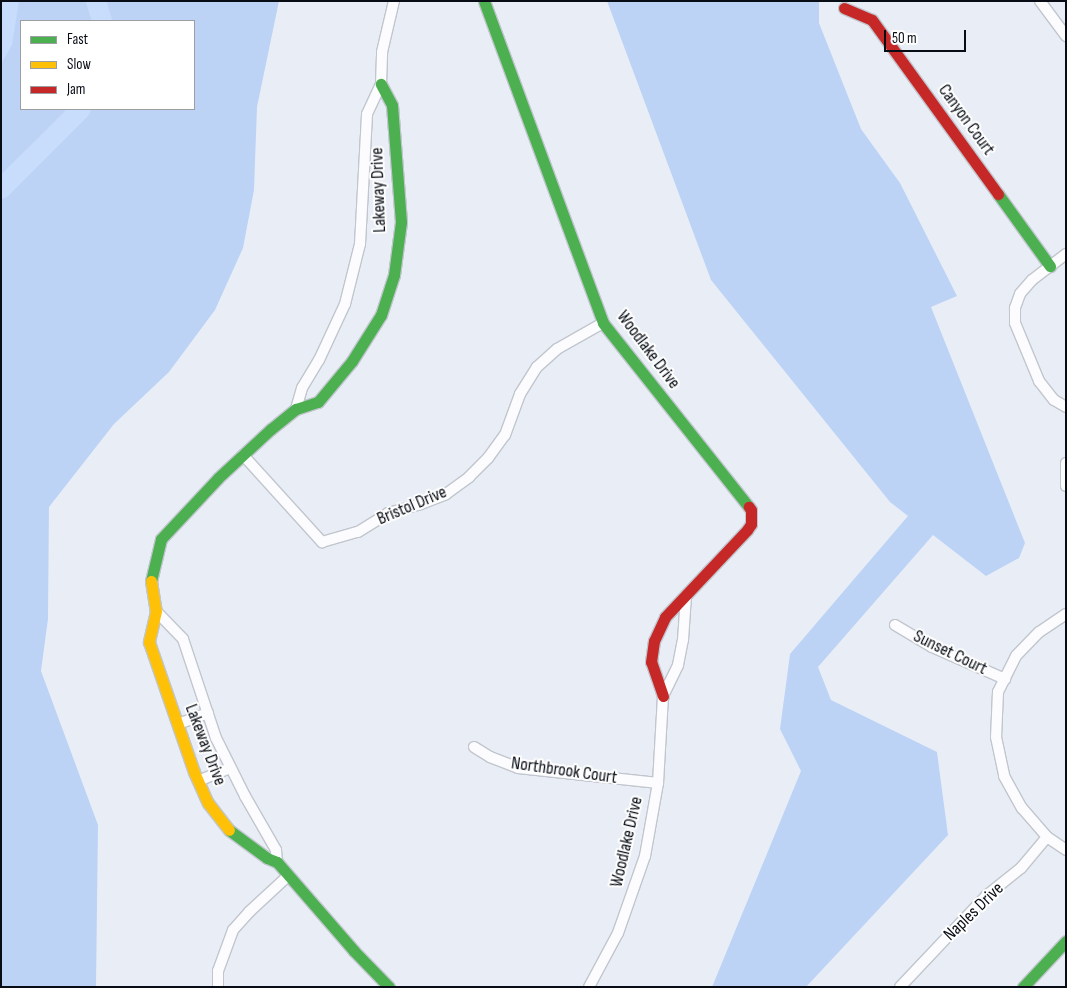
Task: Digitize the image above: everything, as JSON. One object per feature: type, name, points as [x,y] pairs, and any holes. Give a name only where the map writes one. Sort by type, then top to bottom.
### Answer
[{"type":"street","name":"Lakeway Drive","points":[[389,987],[354,951],[277,862],[267,858],[225,827],[208,803],[149,642],[156,611],[150,578],[162,539],[218,478],[243,455],[296,409],[318,402],[352,361],[381,315],[394,274],[401,212],[392,105],[382,84],[382,52],[394,1]]},
{"type":"street","name":"Woodlake Drive","points":[[484,1],[603,323],[751,510],[752,517],[747,530],[665,617],[654,641],[651,662],[656,681],[663,696]]},
{"type":"street","points":[[1040,1],[1064,30]]},
{"type":"street","name":"Canyon Court","points":[[844,8],[872,20],[1050,266]]},
{"type":"street","name":"Lakeway Drive","points":[[296,409],[302,388],[320,360],[345,304],[360,244],[367,114],[382,84]]},
{"type":"street","points":[[1066,254],[1032,280],[1020,294],[1015,308],[1015,323],[1038,381],[1054,400],[1066,407]]},
{"type":"street","name":"Bristol Drive","points":[[243,455],[322,542],[358,532],[388,513],[418,505],[446,494],[470,477],[488,458],[504,435],[520,394],[537,367],[556,349],[603,323]]},
{"type":"street","points":[[1066,463],[1066,486]]},
{"type":"street","name":"Woodlake Drive","points":[[590,987],[618,933],[634,891],[652,823],[658,782],[663,696],[678,665],[684,640],[686,596]]},
{"type":"street","name":"Lakeway Drive","points":[[156,611],[183,639],[216,738],[276,850],[277,862]]},
{"type":"street","points":[[1066,614],[1038,632],[1016,656],[998,692],[996,737],[1004,776],[1022,808],[1047,837],[1066,850]]},
{"type":"street","name":"Sunset Court","points":[[895,625],[932,647],[1005,679]]},
{"type":"street","points":[[178,724],[208,713]]},
{"type":"street","name":"Northbrook Court","points":[[474,747],[490,757],[518,768],[658,782]]},
{"type":"street","points":[[198,780],[231,768]]},
{"type":"street","name":"Naples Drive","points":[[900,987],[986,896],[1021,868],[1047,837]]},
{"type":"street","points":[[218,987],[218,971],[233,930],[248,912],[289,875]]},
{"type":"street","points":[[1023,987],[1066,941]]},
{"type":"shaded area","points":[[1,1],[279,1],[257,107],[254,190],[243,248],[215,310],[169,372],[114,424],[49,507],[48,619],[41,671],[98,825],[96,987],[1,987]]},
{"type":"shaded area","points":[[1,1],[19,1],[12,45],[1,64]]},
{"type":"shaded area","points":[[607,1],[819,1],[819,23],[861,129],[900,183],[957,296],[931,307],[1025,543],[1019,558],[986,576],[933,535],[818,667],[831,700],[937,752],[948,835],[806,987],[712,987],[801,771],[780,729],[790,654],[908,516],[890,502],[711,280]]},
{"type":"waterway","points":[[96,1],[102,20]]},
{"type":"waterway","points":[[1,189],[80,110]]},
{"type":"traffic: fast","points":[[484,1],[603,323],[749,507]]},
{"type":"traffic: fast","points":[[151,581],[161,539],[218,478],[271,429],[296,409],[318,402],[352,361],[381,315],[394,275],[401,222],[392,105],[381,84]]},
{"type":"traffic: fast","points":[[998,194],[1050,266]]},
{"type":"traffic: fast","points":[[229,830],[267,858],[277,862],[354,951],[389,987]]},
{"type":"traffic: fast","points":[[1023,987],[1066,941]]},
{"type":"traffic: slow","points":[[151,581],[156,611],[149,642],[194,772],[208,803],[229,830]]},
{"type":"traffic: jam","points":[[844,8],[872,20],[998,194]]},
{"type":"traffic: jam","points":[[663,696],[651,662],[654,641],[665,617],[747,530],[751,524],[751,510],[749,507]]}]
